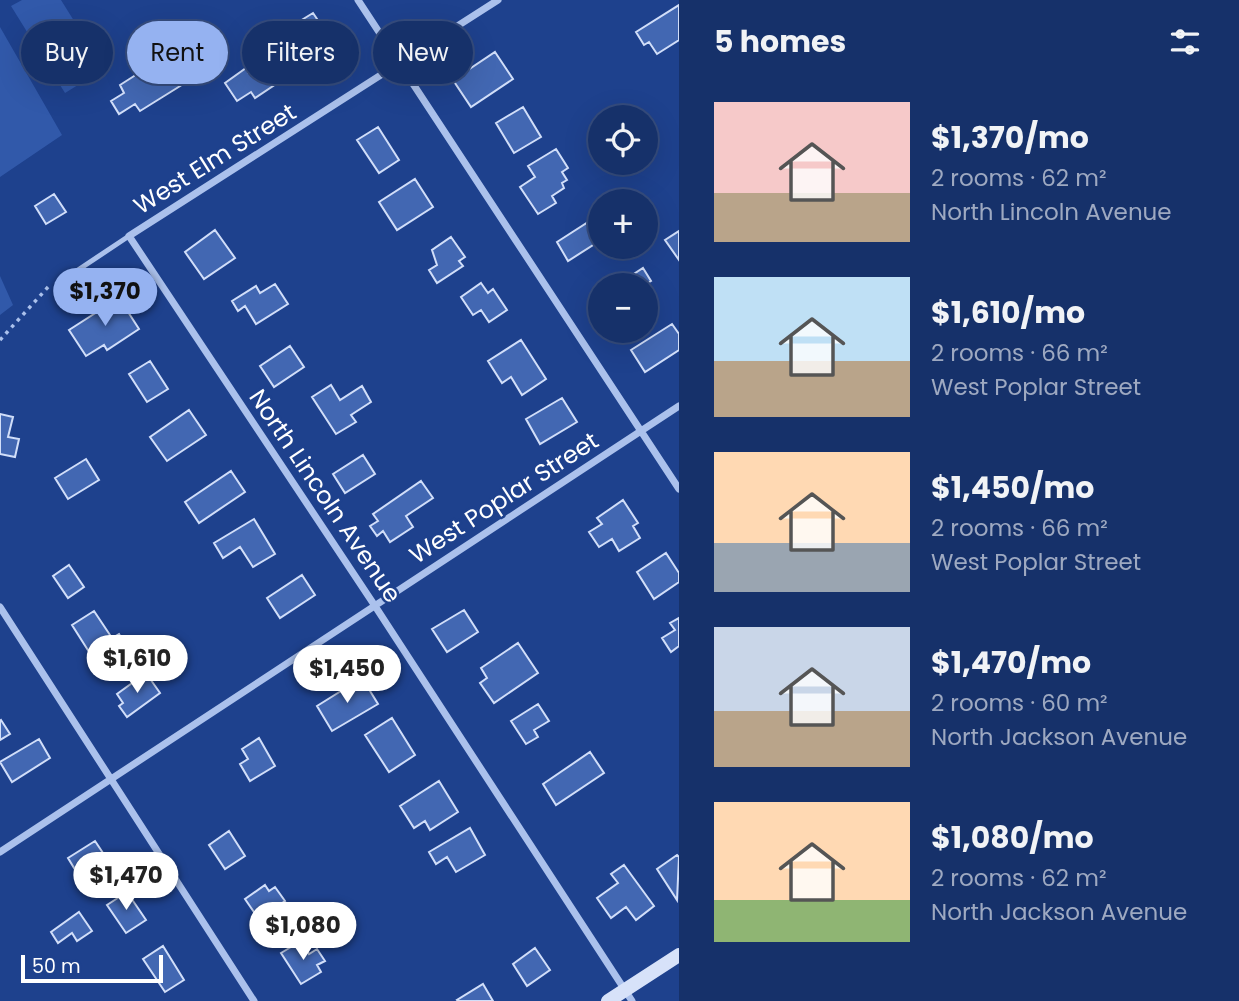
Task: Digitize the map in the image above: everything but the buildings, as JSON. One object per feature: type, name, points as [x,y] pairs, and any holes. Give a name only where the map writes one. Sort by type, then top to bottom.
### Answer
[{"type":"street","points":[[359,0],[373,21]]},
{"type":"street","name":"West Elm Street","points":[[466,21],[498,0]]},
{"type":"street","name":"West Elm Street","points":[[129,236],[373,82]]},
{"type":"street","points":[[414,84],[679,489]]},
{"type":"street","name":"North Lincoln Avenue","points":[[129,236],[629,995]]},
{"type":"street","name":"West Poplar Street","points":[[0,852],[679,406]]},
{"type":"street","points":[[0,607],[254,1001]]},
{"type":"street","points":[[608,1001],[629,995],[679,955]]},
{"type":"lane","points":[[60,282],[129,236]]},
{"type":"path","points":[[0,340],[49,286]]},
{"type":"shaded area","points":[[22,0],[61,0],[74,21],[21,22],[11,6]]},
{"type":"shaded area","points":[[0,27],[21,64],[21,84],[33,84],[62,135],[0,177]]},
{"type":"shaded area","points":[[59,84],[80,84],[65,93]]},
{"type":"shaded area","points":[[0,276],[13,305],[0,315]]}]
